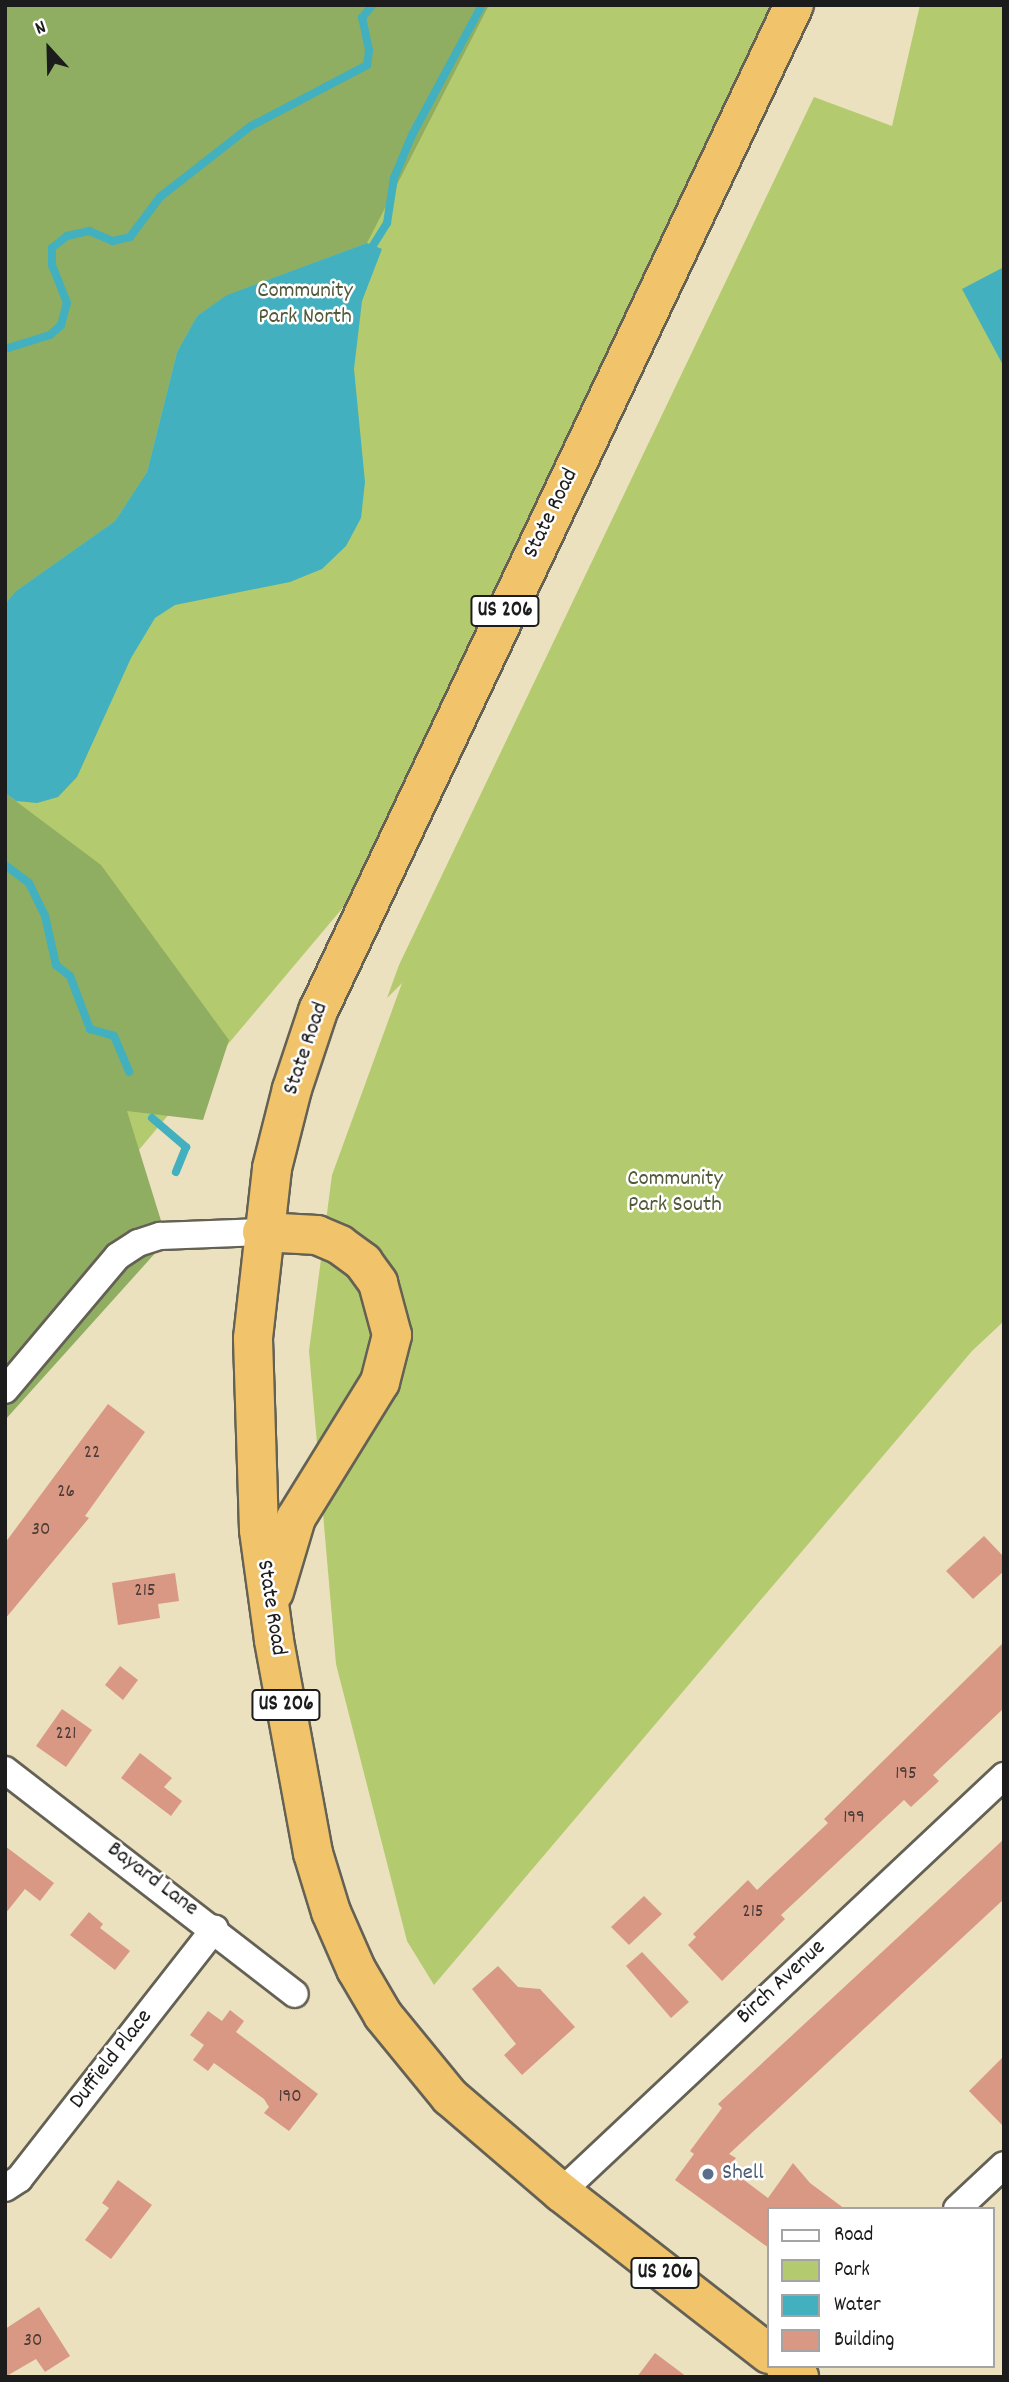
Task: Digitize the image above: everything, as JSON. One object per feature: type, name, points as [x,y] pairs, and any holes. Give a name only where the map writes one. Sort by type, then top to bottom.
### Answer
[{"type":"highway","name":"State Road","points":[[561,2192],[489,2133],[441,2087],[383,2015],[331,1912],[313,1853],[274,1640],[259,1530],[252,1434],[253,1338],[262,1232],[292,1089],[318,1011],[794,5]]},
{"type":"highway","points":[[262,1232],[317,1235],[356,1256],[379,1283],[392,1335],[380,1382],[291,1530],[274,1592],[274,1640]]},
{"type":"highway","name":"US 206","points":[[561,2192],[768,2353]]},
{"type":"street","points":[[5,1390],[118,1256],[138,1243],[160,1236],[262,1232]]},
{"type":"street","name":"Bayard Lane","points":[[5,1770],[215,1928],[295,1994]]},
{"type":"street","name":"Birch Avenue","points":[[561,2192],[1004,1776]]},
{"type":"street","name":"Duffield Place","points":[[5,2188],[19,2179],[215,1928]]},
{"type":"street","points":[[959,2207],[1004,2165]]},
{"type":"green space","name":"Community Park North","points":[[5,5],[772,5],[351,898],[5,1309]]},
{"type":"green space","points":[[5,5],[489,5],[367,243],[228,295],[197,316],[177,352],[147,472],[115,521],[16,591],[5,604]]},
{"type":"green space","name":"Community Park South","points":[[920,5],[1004,5],[1004,1321],[972,1351],[434,1985],[407,1941],[336,1664],[309,1351],[332,1175],[402,983],[387,998],[399,965],[814,97],[892,126]]},
{"type":"green space","points":[[5,793],[101,865],[229,1040],[203,1120],[127,1111],[167,1240],[5,1420]]},
{"type":"water","points":[[367,243],[382,249],[362,301],[354,369],[365,482],[361,518],[346,546],[322,569],[290,582],[175,605],[155,618],[131,658],[77,777],[58,797],[37,803],[16,801],[5,793],[5,604],[16,591],[115,521],[147,472],[177,352],[197,316],[227,295]]},
{"type":"water","points":[[1004,267],[1004,364],[1003,365],[962,289]]},
{"type":"building","points":[[108,1404],[145,1432],[85,1516],[89,1518],[5,1619],[5,1543]]},
{"type":"building","points":[[984,1536],[1004,1557],[1004,1571],[973,1599],[946,1571]]},
{"type":"building","points":[[175,1573],[179,1601],[158,1604],[160,1618],[118,1625],[112,1583]]},
{"type":"building","points":[[1004,1642],[1004,1708],[933,1775],[939,1781],[911,1807],[904,1800],[781,1915],[785,1919],[722,1981],[688,1945],[696,1937],[693,1934],[748,1880],[757,1890],[828,1823],[824,1819]]},
{"type":"building","points":[[120,1666],[138,1680],[123,1700],[105,1685]]},
{"type":"building","points":[[62,1709],[92,1730],[66,1767],[36,1746]]},
{"type":"building","points":[[140,1753],[172,1778],[164,1787],[182,1801],[171,1816],[121,1778]]},
{"type":"building","points":[[1004,1839],[1004,1899],[729,2154],[736,2158],[728,2168],[768,2198],[793,2163],[810,2183],[842,2207],[768,2207],[768,2247],[675,2180],[694,2154],[690,2151],[722,2108],[718,2104]]},
{"type":"building","points":[[5,1846],[54,1883],[40,1901],[25,1889],[5,1914]]},
{"type":"building","points":[[644,1896],[662,1914],[629,1945],[611,1927]]},
{"type":"building","points":[[89,1912],[103,1924],[100,1928],[130,1951],[115,1970],[70,1935]]},
{"type":"building","points":[[642,1952],[689,2002],[671,2018],[626,1966]]},
{"type":"building","points":[[498,1966],[518,1987],[540,1989],[575,2027],[522,2075],[504,2055],[516,2044],[472,1989]]},
{"type":"building","points":[[230,2010],[244,2021],[236,2032],[318,2094],[289,2131],[264,2113],[269,2107],[264,2099],[214,2063],[208,2071],[193,2060],[204,2045],[190,2035],[208,2011],[222,2021]]},
{"type":"building","points":[[1004,2056],[1004,2127],[969,2091]]},
{"type":"building","points":[[118,2180],[152,2205],[111,2259],[85,2240],[109,2208],[102,2203]]},
{"type":"building","points":[[39,2307],[70,2356],[45,2372],[36,2359],[5,2377],[5,2329]]},
{"type":"building","points":[[655,2353],[687,2377],[637,2377]]},
{"type":"waterway","points":[[5,349],[50,335],[61,325],[67,303],[52,265],[52,248],[67,236],[89,231],[113,241],[130,237],[160,197],[251,126],[367,65],[369,50],[362,18],[372,5]]},
{"type":"waterway","points":[[367,255],[387,223],[394,178],[412,135],[482,5]]},
{"type":"waterway","points":[[5,865],[29,883],[45,916],[56,965],[70,976],[90,1029],[114,1036],[129,1072]]},
{"type":"waterway","points":[[152,1118],[186,1147],[176,1172]]},
{"type":"place","name":"Shell","points":[[708,2174]]}]
